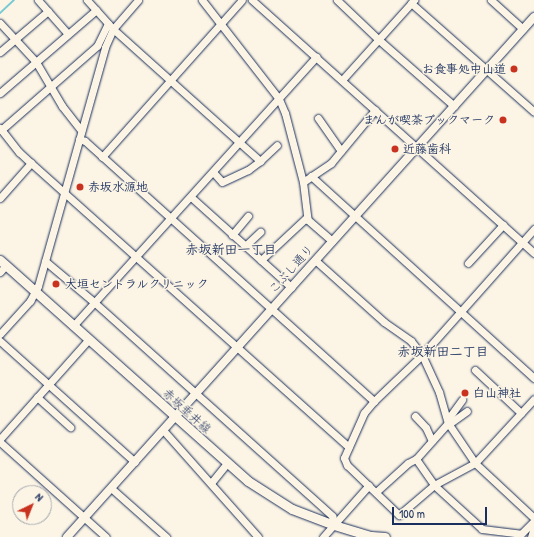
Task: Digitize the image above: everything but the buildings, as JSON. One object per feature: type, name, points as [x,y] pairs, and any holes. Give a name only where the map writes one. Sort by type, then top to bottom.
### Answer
[{"type":"main road","name":"赤坂垂井線","points":[[2,266],[35,292],[89,339],[248,481],[292,509],[334,526],[365,535],[385,537]]},
{"type":"street","points":[[38,0],[68,34]]},
{"type":"street","points":[[87,0],[110,26],[260,161]]},
{"type":"street","points":[[138,0],[110,26],[97,46],[2,133],[31,163],[349,448]]},
{"type":"street","points":[[202,0],[279,99],[303,182],[308,220],[332,241]]},
{"type":"street","points":[[102,157],[242,0]]},
{"type":"street","points":[[252,0],[534,253]]},
{"type":"street","points":[[337,0],[379,40],[454,106]]},
{"type":"street","points":[[491,0],[524,29]]},
{"type":"street","points":[[342,80],[413,2],[486,70],[534,112]]},
{"type":"street","points":[[0,93],[96,10]]},
{"type":"street","points":[[0,52],[48,11]]},
{"type":"street","name":"こぶし通り","points":[[67,537],[534,17]]},
{"type":"street","points":[[0,23],[36,62],[62,106],[81,130]]},
{"type":"street","points":[[0,334],[30,301],[35,292],[45,261],[110,26]]},
{"type":"street","points":[[73,326],[316,57]]},
{"type":"street","points":[[303,182],[331,163],[375,110]]},
{"type":"street","points":[[318,118],[341,151]]},
{"type":"street","points":[[79,139],[85,141],[374,401]]},
{"type":"street","points":[[213,172],[222,182],[248,170],[277,145]]},
{"type":"street","points":[[0,198],[3,189],[31,163]]},
{"type":"street","points":[[311,176],[534,378]]},
{"type":"street","points":[[191,197],[291,287]]},
{"type":"street","points":[[232,235],[248,216]]},
{"type":"street","points":[[261,260],[307,217]]},
{"type":"street","points":[[468,263],[503,225]]},
{"type":"street","points":[[534,229],[422,355],[374,401],[364,413],[344,458],[347,465],[399,515],[434,485],[475,463],[534,399]]},
{"type":"street","points":[[245,246],[260,232]]},
{"type":"street","points":[[315,260],[384,322],[411,341],[422,355],[439,392],[448,422],[475,463],[534,518]]},
{"type":"street","points":[[45,261],[95,303],[332,516],[334,526]]},
{"type":"street","points":[[0,438],[89,339]]},
{"type":"street","points":[[0,340],[135,462]]},
{"type":"street","points":[[474,370],[521,413]]},
{"type":"street","points":[[37,398],[70,427]]},
{"type":"street","points":[[376,492],[408,463],[416,459],[448,422],[462,400]]},
{"type":"street","points":[[448,422],[467,411]]},
{"type":"street","points":[[415,416],[426,428],[432,441]]},
{"type":"street","points":[[163,430],[258,537]]},
{"type":"street","points":[[0,442],[106,537]]},
{"type":"street","points":[[416,459],[434,485],[482,529],[520,536],[534,521]]},
{"type":"street","points":[[210,483],[227,463]]},
{"type":"street","points":[[323,537],[369,485]]},
{"type":"street","points":[[111,488],[166,537]]},
{"type":"street","points":[[531,537],[534,527]]},
{"type":"waterway","points":[[0,13],[14,0]]},
{"type":"place","name":"お食事処中山道","points":[[514,69]]},
{"type":"place","name":"まんが喫茶ブックマーク","points":[[503,120]]},
{"type":"place","name":"近藤歯科","points":[[395,149]]},
{"type":"place","name":"赤坂水源地","points":[[80,187]]},
{"type":"place","name":"大垣セントラルクリニック","points":[[56,284]]},
{"type":"place","name":"白山神社","points":[[465,393]]},
{"type":"district","name":"赤坂新田一丁目","points":[[231,249]]},
{"type":"district","name":"赤坂新田二丁目","points":[[443,351]]}]
